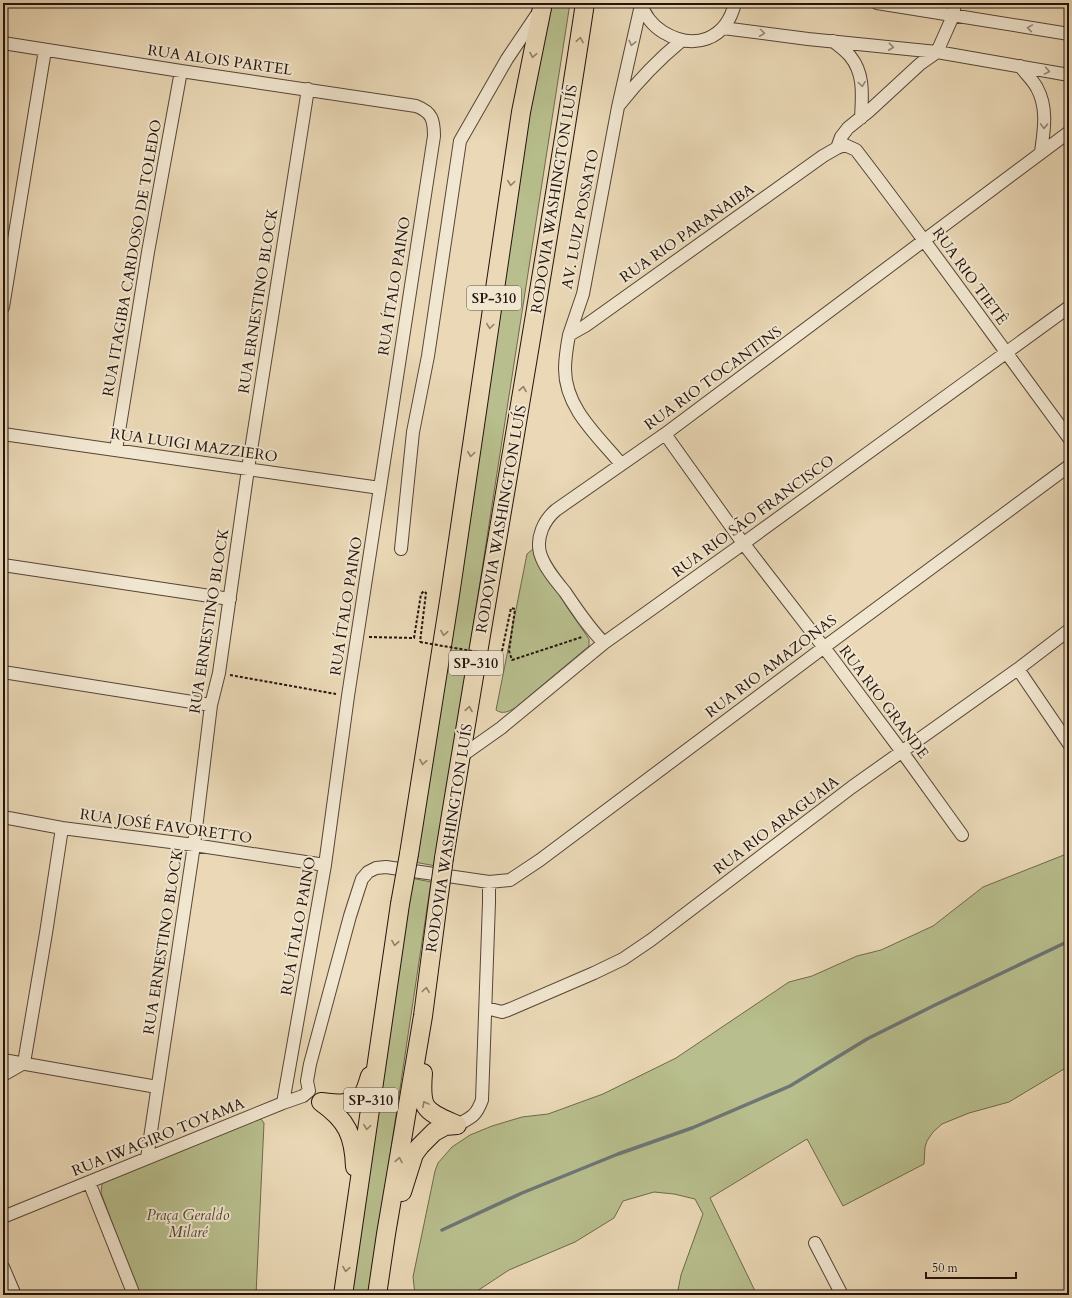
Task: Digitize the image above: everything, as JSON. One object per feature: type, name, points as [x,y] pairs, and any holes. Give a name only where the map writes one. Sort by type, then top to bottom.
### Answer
[{"type":"highway","name":"RODOVIA WASHINGTON LUÍS","points":[[377,1295],[423,1016],[444,858],[460,757],[510,469],[585,3]]},
{"type":"highway","name":"SP-310","points":[[342,1295],[400,904],[451,587],[521,112],[543,4]]},
{"type":"highway","points":[[315,1097],[339,1104],[356,1099],[363,1093],[370,1077],[384,1011]]},
{"type":"highway","points":[[423,1016],[425,1052],[421,1089],[422,1099],[427,1109],[436,1116],[457,1125]]},
{"type":"highway","points":[[315,1097],[341,1119],[348,1130],[354,1149],[355,1177],[351,1240]]},
{"type":"highway","points":[[386,1234],[414,1154],[420,1146],[444,1126],[457,1125]]},
{"type":"street","points":[[641,4],[646,16],[657,29],[672,38],[690,42],[699,41],[716,34],[723,28],[731,16],[734,3]]},
{"type":"street","points":[[877,3],[1069,34]]},
{"type":"street","points":[[837,148],[841,137],[848,128],[920,64],[937,52],[953,16],[955,3]]},
{"type":"street","points":[[401,549],[413,432],[428,356],[460,141],[507,59],[543,4]]},
{"type":"street","name":"AV. LUIZ POSSATO","points":[[569,335],[583,294],[618,107],[641,4]]},
{"type":"street","points":[[723,28],[937,52],[1069,75]]},
{"type":"street","points":[[618,107],[639,80],[681,41]]},
{"type":"street","points":[[834,41],[850,56],[860,72],[863,89],[861,118]]},
{"type":"street","name":"RUA ALOIS PARTEL","points":[[3,43],[181,72],[308,89],[416,106],[424,109],[430,114]]},
{"type":"street","points":[[3,307],[45,50]]},
{"type":"street","points":[[1020,66],[1037,88],[1044,108],[1044,129],[1041,152]]},
{"type":"street","name":"RUA ITAGIBA CARDOSO DE TOLEDO","points":[[116,450],[148,252],[181,72]]},
{"type":"street","name":"RUA ERNESTINO BLOCK","points":[[147,1158],[194,845],[211,705],[219,673],[248,469],[308,89]]},
{"type":"street","name":"RUA ÍTALO PAINO","points":[[284,1103],[325,865],[348,696],[434,136],[434,125],[430,114]]},
{"type":"street","name":"RUA RIO TOCANTINS","points":[[594,633],[543,560],[540,552],[540,534],[548,516],[665,434],[1069,132]]},
{"type":"street","name":"RUA RIO TIETÊ","points":[[837,148],[845,145],[856,150],[925,240],[1069,438]]},
{"type":"street","name":"RUA RIO PARANAIBA","points":[[569,335],[585,326],[810,165],[837,148]]},
{"type":"street","name":"RUA RIO SÃO FRANCISCO","points":[[460,757],[501,728],[604,643],[1069,307]]},
{"type":"street","points":[[569,335],[565,370],[569,390],[578,413],[621,464]]},
{"type":"street","name":"RUA LUIGI MAZZIERO","points":[[3,434],[380,488]]},
{"type":"street","name":"RUA RIO GRANDE","points":[[665,434],[744,543],[962,835]]},
{"type":"street","name":"RUA RIO AMAZONAS","points":[[315,1097],[307,1081],[310,1064],[350,916],[362,880],[368,872],[386,867],[489,882],[510,880],[540,860],[1069,466]]},
{"type":"street","points":[[3,565],[230,599]]},
{"type":"street","name":"RUA RIO ARAGUAIA","points":[[486,1008],[502,1012],[508,1010],[594,973],[623,958],[651,940],[852,787],[1018,669],[1069,630]]},
{"type":"street","points":[[594,633],[604,643]]},
{"type":"street","points":[[1018,669],[1069,744]]},
{"type":"street","points":[[3,672],[211,705]]},
{"type":"street","name":"RUA JOSÉ FAVORETTO","points":[[3,817],[62,828],[194,845],[325,865]]},
{"type":"street","points":[[24,1063],[62,828]]},
{"type":"street","points":[[457,1125],[472,1117],[479,1108],[482,1100],[489,882]]},
{"type":"street","points":[[3,1060],[157,1087]]},
{"type":"street","points":[[3,1075],[24,1063]]},
{"type":"street","name":"RUA IWAGIRO TOYAMA","points":[[3,1217],[284,1103],[303,1096],[315,1097]]},
{"type":"street","points":[[89,1182],[134,1295]]},
{"type":"street","points":[[815,1243],[842,1295]]},
{"type":"street","points":[[3,1266],[15,1295]]},
{"type":"path","points":[[358,636],[414,638],[421,594],[424,591],[426,593],[420,642],[501,656],[511,608],[515,609],[509,651],[512,660],[594,633]]},
{"type":"path","points":[[219,673],[348,696]]},
{"type":"green space","points":[[543,3],[570,3],[436,866],[414,862]]},
{"type":"green space","points":[[533,549],[567,607],[589,639],[589,646],[515,708],[506,712],[501,712],[496,710],[527,554]]},
{"type":"green space","points":[[1069,853],[1069,1066],[1009,1102],[969,1113],[942,1124],[933,1132],[927,1141],[925,1147],[924,1164],[843,1206],[807,1139],[710,1198],[757,1295],[677,1295],[681,1275],[703,1214],[695,1199],[674,1194],[654,1192],[623,1201],[614,1218],[575,1242],[509,1270],[471,1295],[415,1295],[413,1277],[435,1171],[438,1163],[452,1147],[470,1135],[492,1126],[522,1117],[548,1114],[603,1094],[676,1058],[789,982],[812,976],[857,956],[881,950],[933,926],[983,887]]},
{"type":"green space","points":[[411,878],[431,882],[369,1295],[350,1295]]},
{"type":"green space","name":"Praça Geraldo Milaré","points":[[256,1118],[261,1119],[264,1123],[256,1295],[139,1295],[101,1193],[102,1184],[104,1181]]},
{"type":"waterway","points":[[442,1230],[522,1193],[618,1154],[692,1128],[790,1086],[867,1039],[1069,941]]}]
